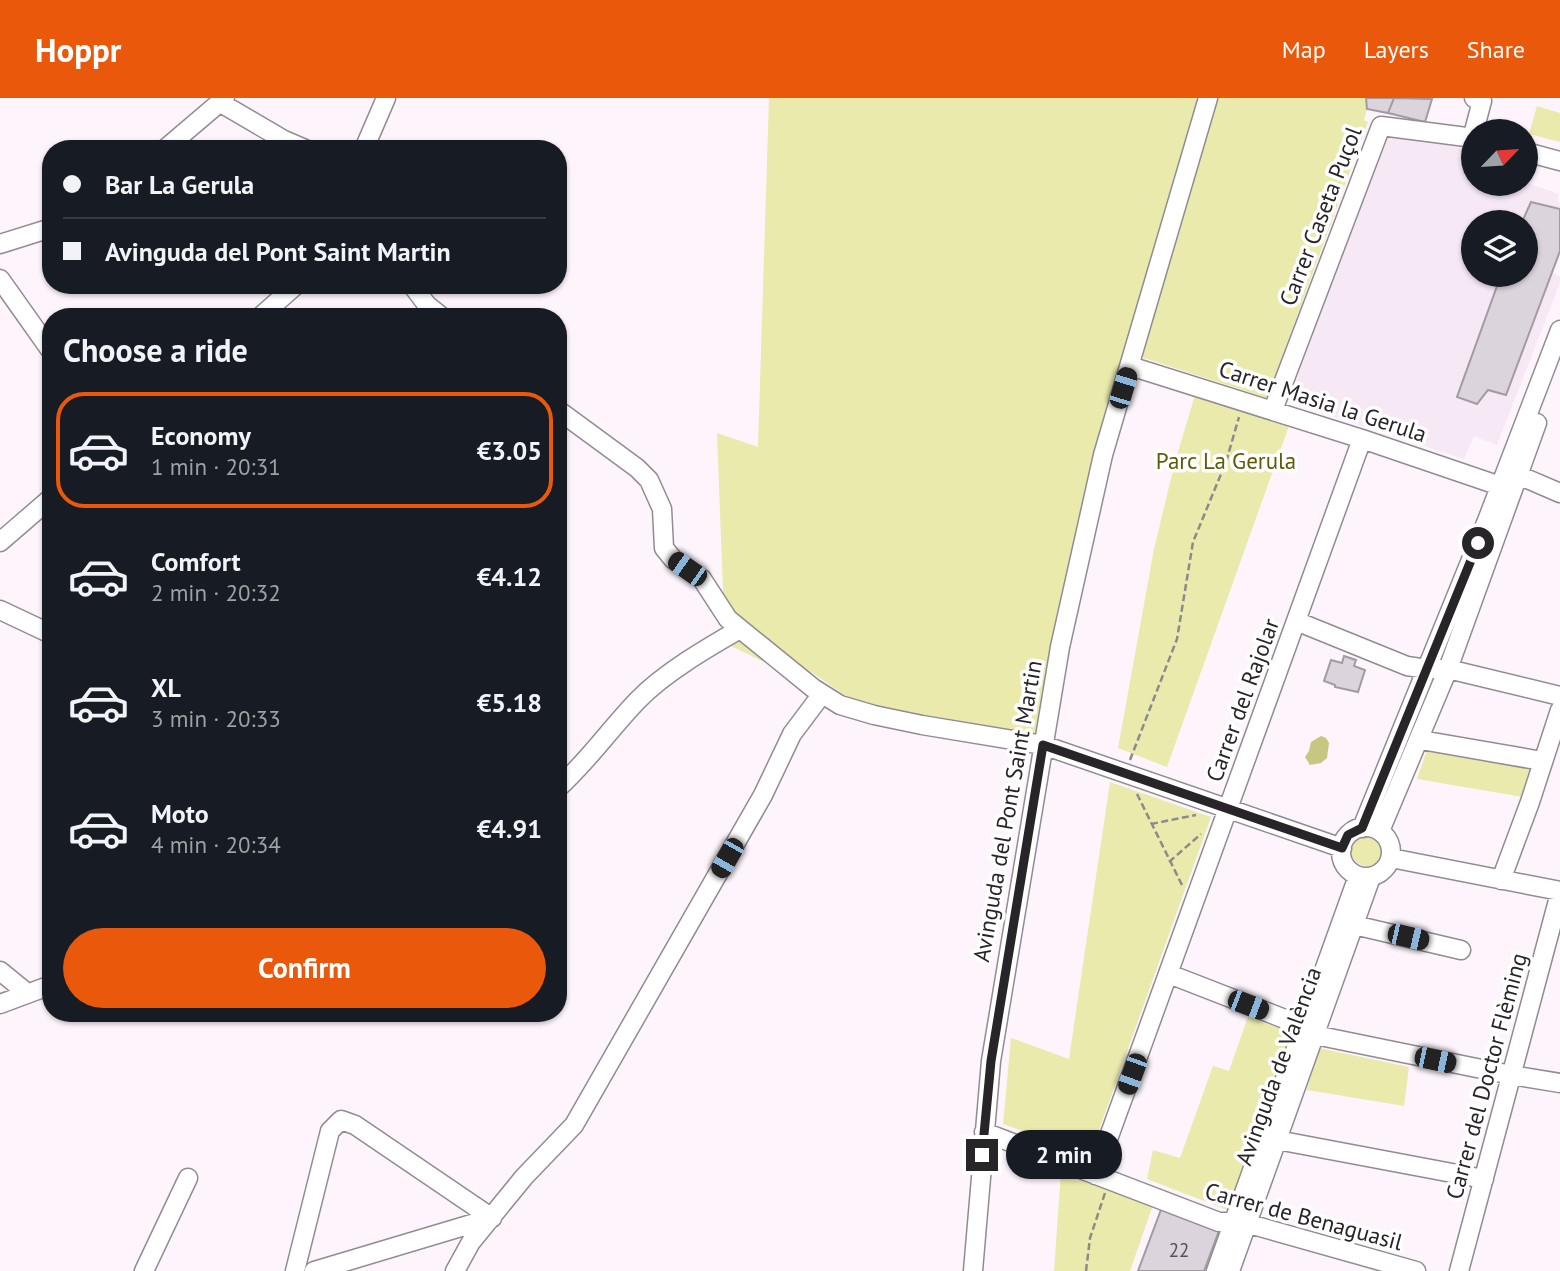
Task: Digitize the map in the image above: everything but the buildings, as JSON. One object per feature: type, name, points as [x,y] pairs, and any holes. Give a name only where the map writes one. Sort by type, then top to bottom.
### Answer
[{"type":"street","points":[[368,140],[386,98]]},
{"type":"street","name":"Avinguda del Pont Saint Martin","points":[[973,1271],[984,1132],[1007,958],[1060,647],[1095,493],[1208,98]]},
{"type":"street","points":[[1474,98],[1482,100],[1478,119]]},
{"type":"street","points":[[175,140],[222,100],[284,140]]},
{"type":"street","name":"Carrer Caseta Puçol","points":[[1273,410],[1381,126],[1461,135]]},
{"type":"street","points":[[1538,156],[1560,162]]},
{"type":"street","points":[[0,244],[42,231]]},
{"type":"street","points":[[0,279],[42,338]]},
{"type":"street","points":[[270,308],[286,294]]},
{"type":"street","points":[[418,294],[432,308]]},
{"type":"street","points":[[1380,831],[1448,669],[1560,330]]},
{"type":"street","name":"Carrer Masia la Gerula","points":[[1130,366],[1510,484],[1560,494]]},
{"type":"street","points":[[1362,828],[1427,670],[1559,367]]},
{"type":"street","points":[[567,417],[637,468],[649,480],[662,509],[664,548],[673,559],[702,579],[716,604],[740,629],[822,694],[840,705],[874,715],[1043,745],[1342,848]]},
{"type":"street","name":"Carrer del Rajolar","points":[[1102,1178],[1169,974],[1362,439]]},
{"type":"street","points":[[0,542],[42,506]]},
{"type":"street","points":[[0,610],[42,630]]},
{"type":"street","points":[[1296,621],[1406,666],[1427,670],[1448,669],[1560,696]]},
{"type":"street","points":[[567,780],[585,763],[640,698],[700,653],[740,629]]},
{"type":"street","points":[[455,1271],[471,1242],[524,1177],[574,1125],[763,795],[792,734],[822,694]]},
{"type":"street","points":[[1501,880],[1560,710]]},
{"type":"street","points":[[1420,740],[1542,761]]},
{"type":"street","points":[[1362,828],[1380,831],[1390,843],[1391,858],[1384,870],[1364,876],[1347,868],[1341,855],[1348,835],[1362,828]]},
{"type":"street","points":[[1391,858],[1560,892]]},
{"type":"street","name":"Avinguda de València","points":[[1216,1271],[1277,1140],[1309,1033],[1354,925],[1364,876]]},
{"type":"street","name":"Avinguda de València","points":[[1230,1271],[1240,1223],[1364,876]]},
{"type":"street","name":"Carrer del Doctor Flèming","points":[[1459,1271],[1560,892]]},
{"type":"street","points":[[1354,925],[1461,950]]},
{"type":"street","points":[[0,971],[27,993]]},
{"type":"street","points":[[1169,974],[1290,1021],[1309,1033],[1560,1083]]},
{"type":"street","points":[[0,1004],[42,988]]},
{"type":"street","points":[[295,1271],[330,1131],[341,1120],[355,1125],[492,1218]]},
{"type":"street","name":"Carrer de Benaguasil","points":[[984,1132],[1219,1222],[1240,1223],[1416,1271]]},
{"type":"street","points":[[1277,1140],[1484,1179]]},
{"type":"street","points":[[144,1271],[188,1178]]},
{"type":"street","points":[[314,1271],[492,1218]]},
{"type":"path","points":[[1194,906],[1125,772],[1177,639],[1193,542],[1226,462],[1244,400]]},
{"type":"path","points":[[1151,824],[1203,814]]},
{"type":"path","points":[[1169,862],[1209,826]]},
{"type":"path","points":[[1086,1271],[1102,1178]]},
{"type":"shaded area","points":[[1387,134],[1461,148],[1461,196],[1538,196],[1538,187],[1559,194],[1557,201],[1560,203],[1560,251],[1552,273],[1560,277],[1560,283],[1497,445],[1474,436],[1464,459],[1289,402],[1344,240]]},
{"type":"shaded area","points":[[1321,736],[1329,743],[1327,758],[1321,763],[1310,765],[1305,757],[1311,742]]},
{"type":"green space","points":[[769,98],[1200,98],[1130,366],[1043,745],[874,715],[811,672],[807,683],[725,643],[717,433],[758,447]]},
{"type":"green space","points":[[1217,98],[1366,98],[1364,120],[1368,122],[1267,398],[1141,357]]},
{"type":"green space","points":[[1537,106],[1560,113],[1560,142],[1538,136],[1538,119],[1533,119]]},
{"type":"green space","name":"Parc La Gerula","points":[[1195,395],[1289,426],[1167,767],[1118,748],[1154,549]]},
{"type":"green space","points":[[1429,744],[1533,768],[1523,797],[1417,779]]},
{"type":"green space","points":[[1110,782],[1211,817],[1090,1155],[1003,1124],[1011,1038],[1069,1059]]},
{"type":"green space","points":[[1367,834],[1378,839],[1383,850],[1378,861],[1367,866],[1356,861],[1351,850],[1356,839]]},
{"type":"green space","points":[[1248,1017],[1290,1032],[1230,1211],[1147,1179],[1153,1150],[1180,1158],[1213,1066],[1229,1071]]},
{"type":"green space","points":[[1319,1048],[1409,1067],[1404,1106],[1307,1090]]},
{"type":"green space","points":[[1061,1172],[1153,1205],[1130,1271],[1054,1271]]},
{"type":"route","points":[[982,1155],[991,1061],[1043,745],[1342,848],[1348,835],[1362,828],[1478,543]]}]
